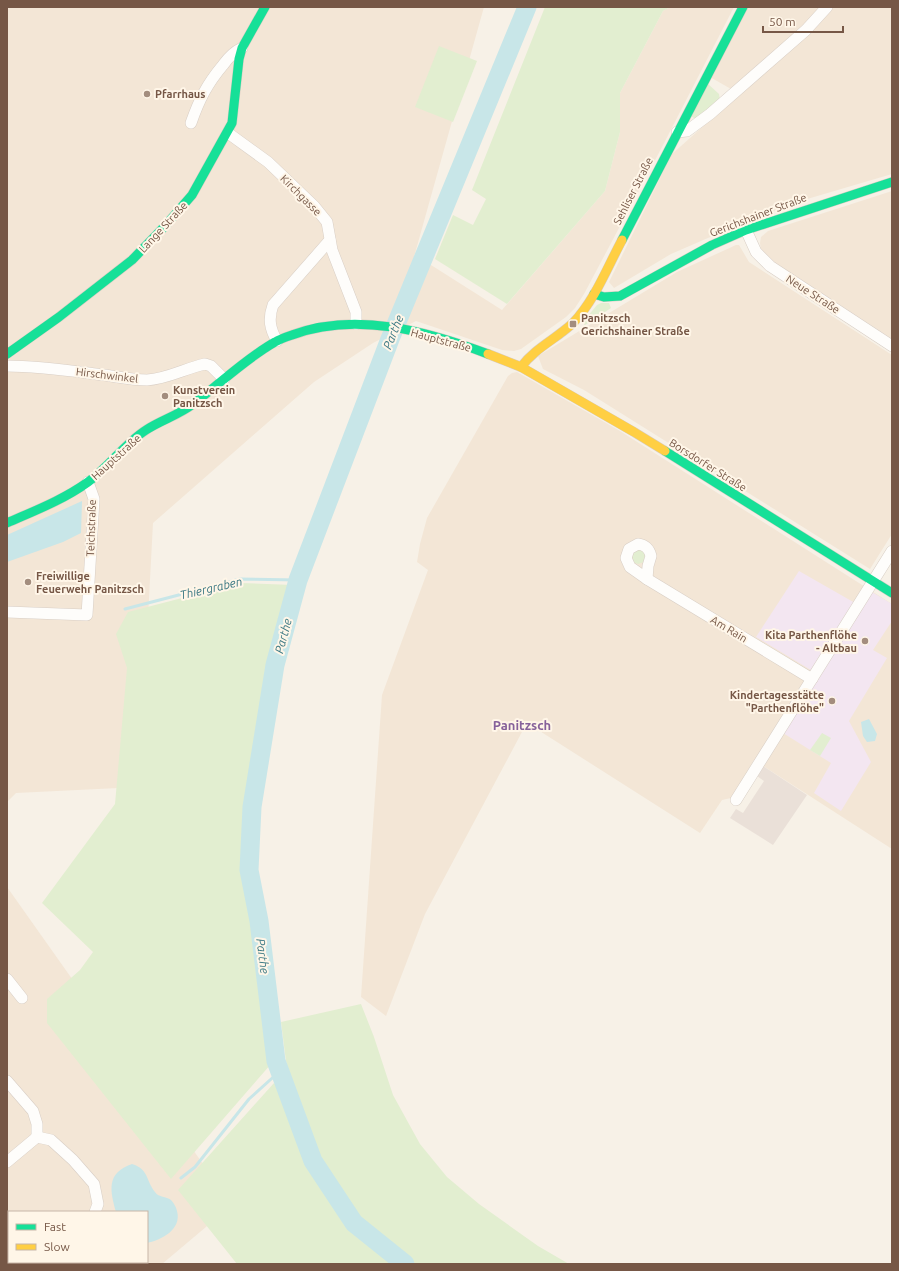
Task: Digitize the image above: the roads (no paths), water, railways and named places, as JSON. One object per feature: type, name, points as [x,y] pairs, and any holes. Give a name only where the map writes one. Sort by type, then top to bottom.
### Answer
[{"type":"street","name":"Lange Straße","points":[[7,354],[59,317],[119,271],[142,251],[192,195],[228,133],[232,122],[239,59],[242,48],[265,7]]},
{"type":"street","name":"Sehliser Straße","points":[[521,367],[527,357],[573,324],[585,309],[742,7]]},
{"type":"street","points":[[677,132],[687,131],[710,114],[806,30],[827,7]]},
{"type":"street","name":"Lange Straße","points":[[192,123],[197,106],[209,82],[229,56],[236,50],[242,48]]},
{"type":"street","name":"Kirchgasse","points":[[228,133],[268,162],[314,206],[327,222],[332,250],[356,312],[356,324]]},
{"type":"street","name":"Gerichshainer Straße","points":[[594,294],[604,297],[620,296],[688,257],[746,230],[892,182]]},
{"type":"street","name":"Neue Straße","points":[[746,230],[756,252],[770,266],[892,346]]},
{"type":"street","points":[[278,341],[270,325],[270,314],[273,306],[330,240]]},
{"type":"street","name":"Hauptstraße","points":[[7,523],[67,496],[88,482],[146,430],[192,405],[254,355],[278,341],[308,329],[338,324],[380,325],[461,344],[509,362]]},
{"type":"street","name":"Borsdorfer Straße","points":[[509,362],[546,380],[634,432],[892,593]]},
{"type":"street","name":"Hirschwinkel","points":[[7,366],[26,366],[136,380],[148,380],[206,364],[211,366],[224,379]]},
{"type":"street","name":"Teichstraße","points":[[7,612],[86,615],[94,499],[88,482]]},
{"type":"street","points":[[736,800],[892,551]]},
{"type":"street","name":"Am Rain","points":[[647,579],[812,679]]},
{"type":"street","points":[[7,980],[22,998]]},
{"type":"street","points":[[7,1081],[33,1111],[36,1118],[37,1137]]},
{"type":"street","points":[[7,1162],[37,1137]]},
{"type":"street","points":[[37,1137],[51,1140],[73,1160],[94,1184],[98,1204],[94,1211]]},
{"type":"water","points":[[82,501],[81,533],[63,542],[7,562],[7,535]]},
{"type":"water","points":[[869,719],[877,734],[875,741],[867,742],[863,736],[861,722]]},
{"type":"water","points":[[132,1164],[138,1166],[144,1172],[155,1192],[158,1195],[171,1200],[175,1205],[178,1217],[177,1223],[170,1233],[153,1242],[148,1243],[148,1211],[116,1211],[112,1196],[112,1183],[118,1172]]},
{"type":"waterway","name":"Parthe","points":[[405,1264],[354,1223],[313,1161],[276,1061],[259,921],[249,870],[252,807],[275,665],[298,580],[390,339],[527,7]]},
{"type":"waterway","name":"Thiergraben","points":[[125,609],[240,579],[298,580]]},
{"type":"waterway","points":[[181,1178],[195,1167],[249,1099],[280,1071]]},
{"type":"place","name":"Pfarrhaus","points":[[147,94]]},
{"type":"place","name":"Panitzsch Gerichshainer Straße","points":[[573,324]]},
{"type":"place","name":"Kunstverein Panitzsch","points":[[165,396]]},
{"type":"place","name":"Freiwillige Feuerwehr Panitzsch","points":[[28,582]]},
{"type":"place","name":"Kita Parthenflöhe - Altbau","points":[[865,641]]},
{"type":"place","name":"Kindertagesstätte \"Parthenflöhe\"","points":[[832,701]]},
{"type":"district","name":"Panitzsch","points":[[522,725]]}]
